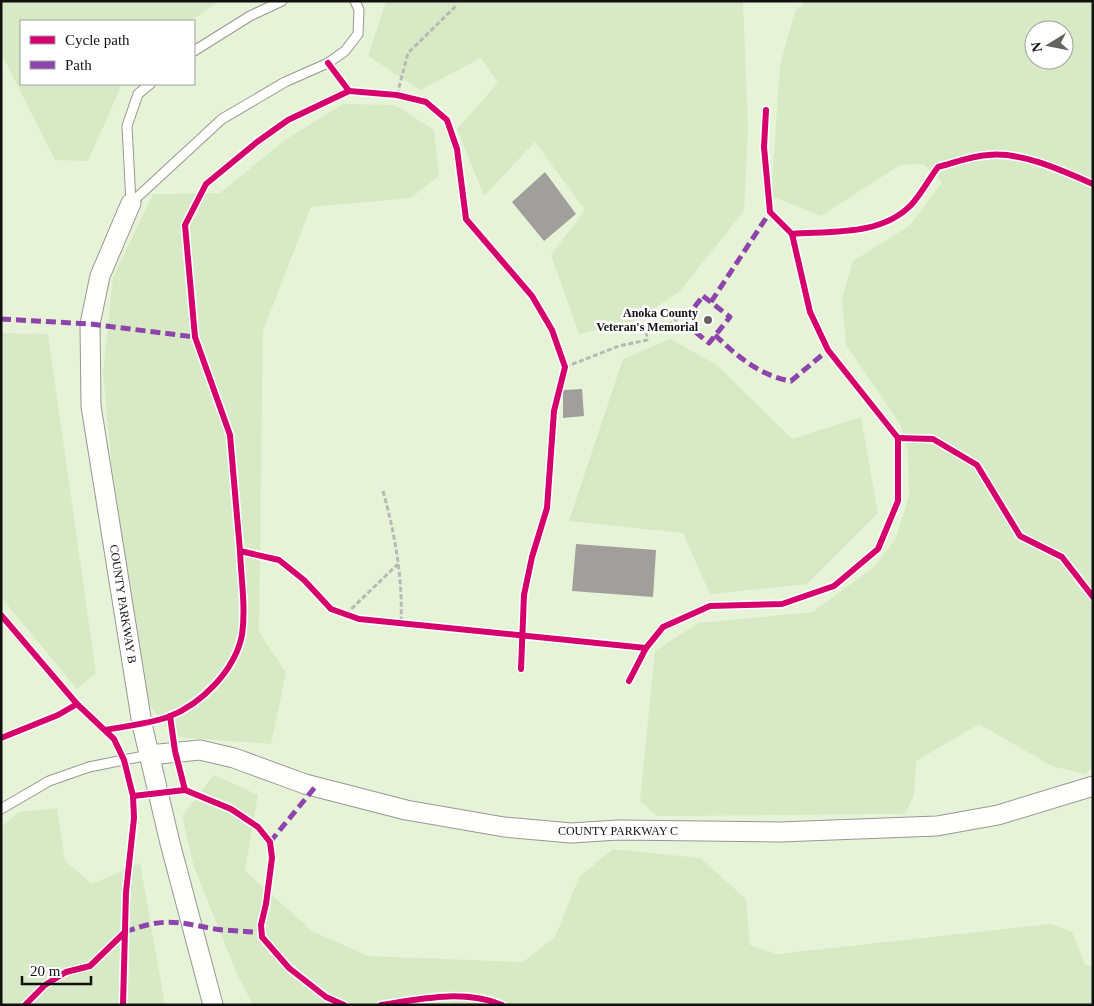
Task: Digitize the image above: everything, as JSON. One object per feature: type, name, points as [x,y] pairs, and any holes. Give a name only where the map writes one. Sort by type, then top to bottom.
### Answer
[{"type":"street","name":"COUNTY PARKWAY B","points":[[131,203],[100,276],[90,324],[91,406],[149,755],[213,1005]]},
{"type":"street","name":"COUNTY PARKWAY C","points":[[149,755],[200,750],[234,758],[305,784],[406,810],[504,827],[571,833],[618,830],[780,832],[937,826],[998,815],[1093,786]]},
{"type":"lane","points":[[195,50],[250,16],[282,1]]},
{"type":"lane","points":[[131,203],[222,119],[285,82],[328,63],[345,51],[358,34],[359,10],[355,1]]},
{"type":"lane","points":[[131,203],[127,126],[138,94],[149,85]]},
{"type":"lane","points":[[1,809],[49,781],[81,770],[149,755]]},
{"type":"path","points":[[397,95],[408,53],[457,5]]},
{"type":"path","points":[[388,94],[407,98]]},
{"type":"path","points":[[565,367],[619,346],[647,340],[646,329],[668,324],[677,318],[686,317]]},
{"type":"path","points":[[668,324],[678,327],[687,326]]},
{"type":"path","points":[[562,358],[565,367],[563,376]]},
{"type":"path","points":[[384,491],[393,526],[402,601],[398,623],[410,624]]},
{"type":"path","points":[[339,612],[349,615],[398,564]]},
{"type":"green space","points":[[1,1],[1093,1],[1093,1005],[1,1005]]},
{"type":"green space","points":[[1,1],[220,1],[192,20],[20,20],[20,85],[122,85],[88,161],[55,160],[1,53]]},
{"type":"green space","points":[[386,1],[743,1],[748,128],[744,211],[680,291],[637,320],[579,334],[551,255],[585,210],[535,142],[484,196],[457,129],[498,83],[481,58],[420,90],[368,56]]},
{"type":"green space","points":[[806,1],[1093,1],[1093,766],[1086,774],[1052,766],[979,724],[916,761],[914,795],[905,814],[657,816],[640,801],[655,651],[698,623],[813,612],[875,566],[896,538],[909,495],[908,452],[900,424],[846,345],[842,298],[853,261],[909,226],[942,182],[923,164],[900,165],[821,216],[771,196],[780,65],[795,11]]},
{"type":"green space","points":[[343,104],[395,105],[434,130],[439,176],[411,198],[311,207],[263,331],[259,632],[286,673],[271,744],[176,737],[149,705],[113,482],[103,372],[113,277],[153,194],[220,193],[285,140]]},
{"type":"green space","points":[[1,333],[48,334],[96,673],[77,689],[1,597]]},
{"type":"green space","points":[[670,339],[717,365],[792,439],[861,417],[878,513],[807,584],[710,594],[683,533],[569,521],[623,359]]},
{"type":"green space","points":[[214,775],[258,795],[245,871],[312,931],[368,956],[523,962],[555,937],[579,877],[613,849],[700,858],[746,899],[750,945],[777,954],[1051,924],[1072,932],[1085,965],[1093,966],[1093,1005],[253,1005],[237,974],[194,867],[182,816]]},
{"type":"green space","points":[[57,808],[65,861],[92,884],[140,863],[165,1005],[1,1005],[1,827],[19,812]]},
{"type":"building","points":[[545,172],[576,214],[544,241],[512,202]]},
{"type":"building","points":[[582,389],[584,416],[563,418],[563,390]]},
{"type":"building","points":[[576,544],[656,550],[653,597],[572,591]]},
{"type":"marked path","points":[[711,302],[770,212]]},
{"type":"marked path","points":[[703,296],[730,317],[709,343],[683,322],[703,296]]},
{"type":"marked path","points":[[1,319],[90,324],[195,337]]},
{"type":"marked path","points":[[715,335],[759,370],[791,381],[828,350]]},
{"type":"marked path","points":[[270,842],[316,786]]},
{"type":"marked path","points":[[125,932],[150,924],[170,922],[215,929],[262,933]]},
{"type":"cycle path","points":[[328,63],[349,91],[397,95],[426,102],[447,120],[457,149],[466,219],[532,296],[552,330],[565,367],[554,411],[547,508],[532,557],[524,595],[521,669]]},
{"type":"cycle path","points":[[240,551],[230,435],[195,337],[185,225],[206,184],[257,142],[288,120],[349,91]]},
{"type":"cycle path","points":[[629,681],[646,648],[663,627],[710,606],[782,604],[834,586],[878,549],[898,501],[898,438],[828,350],[810,312],[792,234],[770,212],[764,147],[766,110]]},
{"type":"cycle path","points":[[792,234],[855,230],[885,222],[899,215],[911,205],[938,167],[969,158],[1000,155],[1014,156],[1041,163],[1093,184]]},
{"type":"cycle path","points":[[898,438],[933,439],[977,465],[1020,536],[1062,557],[1093,597]]},
{"type":"cycle path","points":[[105,730],[153,721],[181,711],[205,695],[224,673],[232,661],[242,635],[243,604],[240,551],[279,560],[304,580],[331,609],[359,619],[646,648]]},
{"type":"cycle path","points":[[1,615],[77,704],[58,715],[1,738]]},
{"type":"cycle path","points":[[77,704],[114,739],[124,760],[133,796],[134,818],[126,892],[123,1005]]},
{"type":"cycle path","points":[[170,716],[175,751],[185,790]]},
{"type":"cycle path","points":[[133,796],[185,790],[231,809],[258,827],[270,842],[272,858],[266,904],[261,925],[262,937],[289,968],[326,997],[344,1005]]},
{"type":"cycle path","points":[[25,1005],[45,985],[66,972],[90,966],[125,932]]},
{"type":"cycle path","points":[[381,1005],[426,998],[457,996],[473,997],[502,1005]]},
{"type":"place","name":"Anoka County Veteran's Memorial","points":[[708,320]]}]
